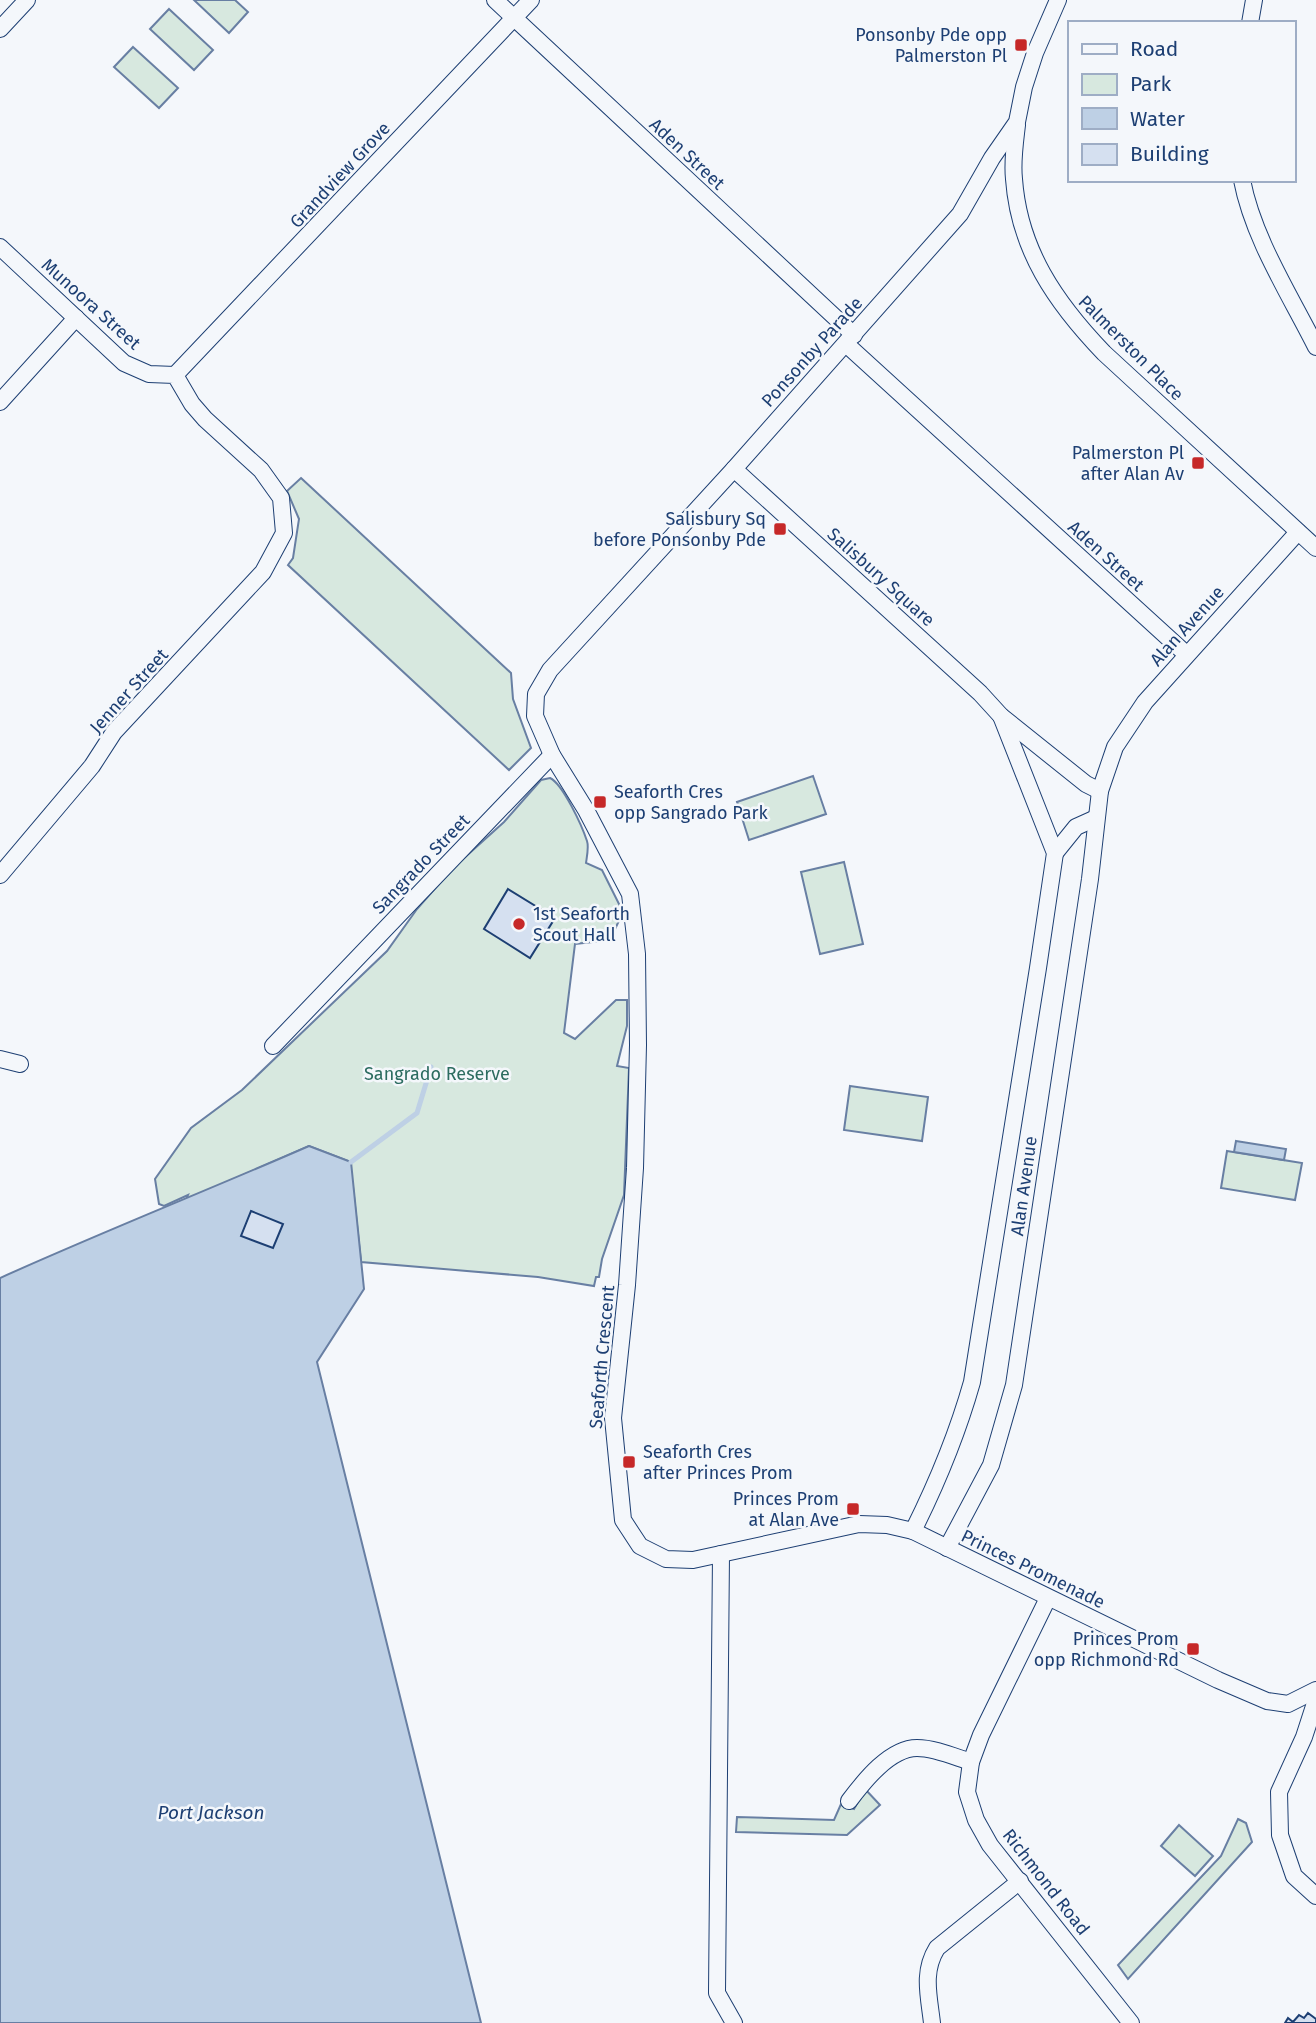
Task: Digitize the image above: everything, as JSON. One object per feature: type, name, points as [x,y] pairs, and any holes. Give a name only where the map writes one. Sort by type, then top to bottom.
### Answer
[{"type":"street","points":[[0,29],[27,0]]},
{"type":"street","name":"Aden Street","points":[[495,0],[850,340],[1186,654]]},
{"type":"street","name":"Grandview Grove","points":[[175,375],[531,0]]},
{"type":"street","name":"Ponsonby Parade","points":[[552,755],[536,716],[536,694],[550,670],[850,340],[960,214],[992,158],[1017,122],[1035,53],[1058,0]]},
{"type":"street","points":[[1250,21],[1254,0]]},
{"type":"street","name":"Palmerston Place","points":[[1017,122],[1013,178],[1018,207],[1029,243],[1054,296],[1104,353],[1315,545]]},
{"type":"street","points":[[1243,182],[1259,234],[1316,347]]},
{"type":"street","name":"Munoora Street","points":[[0,247],[124,363],[149,374],[175,375]]},
{"type":"street","points":[[0,402],[76,318]]},
{"type":"street","name":"Jenner Street","points":[[0,874],[92,766],[114,732],[240,600],[263,572],[284,533],[281,498],[261,470],[192,404],[175,375]]},
{"type":"street","name":"Salisbury Square","points":[[734,469],[980,693],[1001,716]]},
{"type":"street","name":"Alan Avenue","points":[[947,1548],[991,1465],[1014,1385],[1090,879],[1100,791],[1115,747],[1145,702],[1298,532]]},
{"type":"street","points":[[1001,716],[1069,771],[1100,791]]},
{"type":"street","name":"Alan Avenue","points":[[912,1531],[936,1486],[972,1382],[1055,853],[1001,716]]},
{"type":"street","name":"Sangrado Street","points":[[272,1046],[552,755]]},
{"type":"street","name":"Seaforth Crescent","points":[[552,755],[586,810],[629,894],[637,954],[635,1168],[627,1285],[613,1418],[623,1520],[640,1546],[666,1559],[694,1560],[721,1554]]},
{"type":"street","points":[[1055,853],[1076,827],[1096,818]]},
{"type":"street","points":[[0,1059],[20,1064]]},
{"type":"street","name":"Princes Promenade","points":[[721,1554],[859,1524],[887,1525],[912,1531],[1219,1680],[1268,1701],[1288,1704],[1316,1690]]},
{"type":"street","points":[[721,1554],[718,1993],[734,2023]]},
{"type":"street","name":"Richmond Road","points":[[1048,1598],[981,1735],[971,1762],[967,1792],[976,1820],[990,1845],[1131,2023]]},
{"type":"street","points":[[1316,1700],[1304,1737],[1279,1792],[1280,1835],[1294,1876],[1316,1896]]},
{"type":"street","points":[[849,1801],[895,1754],[916,1748],[971,1762]]},
{"type":"street","points":[[932,2023],[927,1976],[929,1961],[937,1948],[1020,1881]]},
{"type":"green space","points":[[194,0],[235,0],[248,12],[229,33]]},
{"type":"green space","points":[[169,9],[213,50],[194,70],[150,29]]},
{"type":"green space","points":[[133,47],[178,88],[159,108],[114,67]]},
{"type":"green space","points":[[301,478],[511,673],[513,699],[531,748],[509,770],[288,565],[293,558],[299,519],[287,491]]},
{"type":"green space","points":[[813,776],[826,814],[749,840],[737,802]]},
{"type":"green space","name":"Sangrado Reserve","points":[[550,778],[561,788],[581,826],[588,843],[586,863],[602,870],[623,912],[610,940],[575,944],[564,1033],[575,1039],[616,1000],[627,1000],[627,1026],[617,1066],[629,1068],[624,1195],[594,1286],[538,1277],[361,1262],[348,1161],[309,1146],[186,1200],[188,1195],[164,1206],[159,1204],[155,1179],[191,1128],[242,1090],[387,951],[417,909],[453,868],[504,822],[541,780]]},
{"type":"green space","points":[[844,862],[863,944],[820,954],[801,872]]},
{"type":"green space","points":[[850,1086],[928,1097],[922,1141],[844,1130]]},
{"type":"green space","points":[[1227,1151],[1302,1163],[1295,1200],[1221,1188]]},
{"type":"green space","points":[[865,1789],[880,1805],[847,1835],[736,1832],[737,1817],[834,1820],[841,1804],[854,1809]]},
{"type":"green space","points":[[1238,1819],[1246,1823],[1252,1842],[1128,1979],[1118,1965],[1221,1856]]},
{"type":"green space","points":[[1179,1825],[1213,1856],[1195,1876],[1161,1846]]},
{"type":"water","points":[[1236,1141],[1286,1149],[1284,1160],[1234,1152]]},
{"type":"water","name":"Port Jackson","points":[[309,1146],[351,1162],[364,1289],[317,1362],[481,2023],[0,2023],[0,1278]]},
{"type":"building","name":"1st Seaforth Scout Hall","points":[[508,889],[555,918],[530,958],[484,929]]},
{"type":"building","points":[[251,1211],[283,1224],[273,1248],[241,1236]]},
{"type":"building","points":[[1308,2013],[1316,2019],[1316,2023],[1285,2023],[1288,2018],[1293,2022],[1299,2015],[1304,2018]]},
{"type":"waterway","points":[[351,1162],[417,1113],[431,1067]]},
{"type":"place","name":"Ponsonby Pde opp Palmerston Pl","points":[[1021,45]]},
{"type":"place","name":"Palmerston Pl after Alan Av","points":[[1198,463]]},
{"type":"place","name":"Salisbury Sq before Ponsonby Pde","points":[[780,529]]},
{"type":"place","name":"Seaforth Cres opp Sangrado Park","points":[[600,802]]},
{"type":"place","name":"1st Seaforth Scout Hall","points":[[519,924]]},
{"type":"place","name":"Seaforth Cres after Princes Prom","points":[[629,1462]]},
{"type":"place","name":"Princes Prom at Alan Ave","points":[[853,1509]]},
{"type":"place","name":"Princes Prom opp Richmond Rd","points":[[1193,1649]]}]
